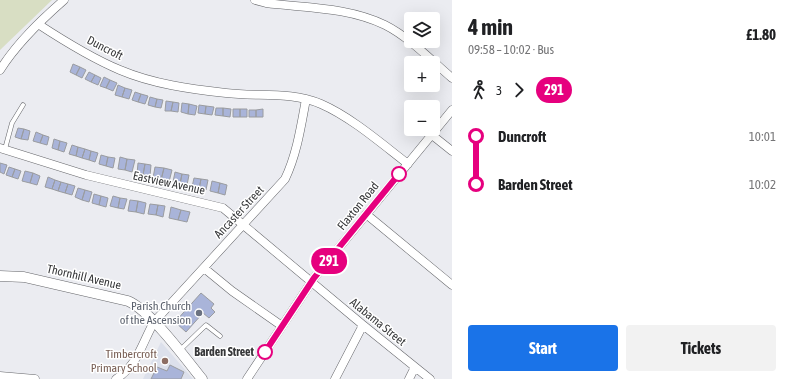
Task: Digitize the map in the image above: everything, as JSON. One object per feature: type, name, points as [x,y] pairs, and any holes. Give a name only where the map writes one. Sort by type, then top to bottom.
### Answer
[{"type":"street","points":[[0,70],[10,54],[21,41],[64,0]]},
{"type":"street","points":[[255,0],[266,3],[288,3],[365,16],[386,25],[405,38],[452,78]]},
{"type":"street","name":"Duncroft","points":[[38,24],[99,60],[120,70],[146,79],[188,88],[228,94],[279,94],[306,98],[339,113],[408,164]]},
{"type":"street","name":"Ancaster Street","points":[[116,379],[125,372],[140,353],[147,333],[154,322],[285,179],[297,146],[306,98]]},
{"type":"street","name":"Flaxton Road","points":[[440,125],[452,110]]},
{"type":"street","name":"Flaxton Road","points":[[247,379],[312,282],[431,136]]},
{"type":"street","points":[[433,136],[452,151]]},
{"type":"street","name":"Eastview Avenue","points":[[3,148],[86,175],[223,208],[312,282]]},
{"type":"street","points":[[366,214],[452,285]]},
{"type":"street","points":[[204,268],[232,291],[282,326]]},
{"type":"street","name":"Thornhill Avenue","points":[[0,276],[24,277],[128,301],[139,307],[154,322],[202,379]]},
{"type":"street","name":"Alabama Street","points":[[312,282],[430,379]]},
{"type":"street","points":[[335,379],[363,325]]},
{"type":"street","points":[[409,379],[415,367]]},
{"type":"street","points":[[0,376],[35,379]]},
{"type":"lane","points":[[3,148],[12,123],[23,105]]},
{"type":"lane","points":[[179,350],[206,325],[220,336]]},
{"type":"shaded area","name":"Timbercroft Primary School","points":[[161,342],[193,379],[143,379]]},
{"type":"green space","points":[[0,0],[52,0],[0,50]]},
{"type":"building","points":[[73,64],[80,67],[76,75],[70,72]]},
{"type":"building","points":[[80,67],[86,70],[82,78],[76,75]]},
{"type":"building","points":[[89,72],[95,75],[91,82],[85,79]]},
{"type":"building","points":[[95,75],[101,78],[98,85],[91,82]]},
{"type":"building","points":[[104,77],[110,80],[106,88],[100,86]]},
{"type":"building","points":[[110,80],[117,83],[113,91],[106,88]]},
{"type":"building","points":[[118,85],[125,88],[122,97],[115,95]]},
{"type":"building","points":[[125,88],[132,90],[129,99],[122,97]]},
{"type":"building","points":[[135,92],[141,94],[138,102],[132,100]]},
{"type":"building","points":[[141,94],[148,96],[145,104],[138,102]]},
{"type":"building","points":[[150,97],[157,99],[155,107],[148,105]]},
{"type":"building","points":[[157,99],[163,100],[161,108],[155,107]]},
{"type":"building","points":[[166,101],[173,102],[171,111],[165,111]]},
{"type":"building","points":[[173,102],[179,103],[178,112],[171,111]]},
{"type":"building","points":[[182,103],[189,104],[188,114],[181,112]]},
{"type":"building","points":[[189,104],[197,106],[195,115],[188,114]]},
{"type":"building","points":[[199,105],[206,106],[205,114],[198,113]]},
{"type":"building","points":[[206,106],[214,107],[212,115],[205,114]]},
{"type":"building","points":[[216,108],[223,108],[223,116],[215,115]]},
{"type":"building","points":[[223,108],[231,109],[230,117],[223,116]]},
{"type":"building","points":[[233,109],[240,109],[240,117],[233,117]]},
{"type":"building","points":[[240,109],[247,109],[247,117],[240,117]]},
{"type":"building","points":[[263,109],[263,117],[256,117],[256,110]]},
{"type":"building","points":[[249,110],[256,110],[256,117],[249,117]]},
{"type":"building","points":[[18,128],[24,129],[21,139],[15,137]]},
{"type":"building","points":[[24,129],[30,131],[28,140],[21,139]]},
{"type":"building","points":[[36,132],[43,135],[40,143],[33,141]]},
{"type":"building","points":[[43,135],[49,137],[47,145],[40,143]]},
{"type":"building","points":[[54,139],[60,141],[58,150],[52,148]]},
{"type":"building","points":[[60,141],[67,143],[64,152],[58,150]]},
{"type":"building","points":[[72,145],[78,147],[76,156],[69,154]]},
{"type":"building","points":[[78,147],[85,149],[82,158],[76,156]]},
{"type":"building","points":[[85,149],[91,151],[89,160],[82,158]]},
{"type":"building","points":[[91,151],[98,153],[95,162],[89,160]]},
{"type":"building","points":[[101,155],[108,157],[106,166],[99,164]]},
{"type":"building","points":[[108,157],[115,158],[113,168],[106,166]]},
{"type":"building","points":[[120,157],[127,159],[125,170],[118,169]]},
{"type":"building","points":[[127,159],[135,160],[132,172],[125,170]]},
{"type":"building","points":[[0,163],[7,165],[4,174],[0,172]]},
{"type":"building","points":[[138,163],[145,164],[143,175],[137,174]]},
{"type":"building","points":[[145,164],[151,165],[150,176],[143,175]]},
{"type":"building","points":[[9,167],[15,169],[12,177],[6,175]]},
{"type":"building","points":[[155,167],[164,168],[161,180],[153,178]]},
{"type":"building","points":[[164,168],[172,170],[169,182],[161,180]]},
{"type":"building","points":[[15,169],[21,171],[18,179],[12,177]]},
{"type":"building","points":[[25,171],[33,173],[30,183],[22,181]]},
{"type":"building","points":[[175,172],[182,174],[180,184],[173,182]]},
{"type":"building","points":[[33,173],[40,176],[37,185],[30,183]]},
{"type":"building","points":[[182,174],[189,175],[187,185],[180,184]]},
{"type":"building","points":[[48,177],[55,180],[52,189],[45,187]]},
{"type":"building","points":[[194,178],[201,179],[199,189],[192,187]]},
{"type":"building","points":[[201,179],[208,180],[206,190],[199,189]]},
{"type":"building","points":[[55,180],[61,182],[58,191],[52,189]]},
{"type":"building","points":[[212,181],[220,183],[218,193],[210,191]]},
{"type":"building","points":[[61,182],[68,184],[65,193],[58,191]]},
{"type":"building","points":[[220,183],[227,185],[225,195],[218,193]]},
{"type":"building","points":[[68,184],[75,186],[72,195],[65,193]]},
{"type":"building","points":[[78,188],[85,190],[82,200],[75,197]]},
{"type":"building","points":[[85,190],[92,192],[89,202],[82,200]]},
{"type":"building","points":[[94,194],[101,196],[99,205],[92,203]]},
{"type":"building","points":[[101,196],[108,198],[106,207],[99,205]]},
{"type":"building","points":[[113,196],[120,198],[118,208],[110,206]]},
{"type":"building","points":[[120,198],[127,199],[124,209],[118,208]]},
{"type":"building","points":[[130,200],[138,201],[136,212],[128,211]]},
{"type":"building","points":[[138,201],[146,203],[144,214],[136,212]]},
{"type":"building","points":[[150,204],[158,205],[156,215],[148,214]]},
{"type":"building","points":[[158,205],[165,206],[163,217],[156,215]]},
{"type":"building","points":[[171,207],[181,210],[178,220],[169,218]]},
{"type":"building","points":[[181,210],[190,212],[187,222],[178,220]]},
{"type":"building","name":"Parish Church of the Ascension","points":[[201,293],[214,304],[211,308],[215,312],[209,318],[203,313],[186,332],[175,322]]},
{"type":"building","points":[[170,365],[184,372],[181,379],[151,379],[157,367],[167,371]]},
{"type":"bus line","name":"291","points":[[265,352],[314,278],[399,174]]},
{"type":"place","name":"Parish Church of the Ascension","points":[[199,313]]},
{"type":"place","name":"Barden Street","points":[[265,352]]},
{"type":"place","name":"Timbercroft Primary School","points":[[165,361]]}]
